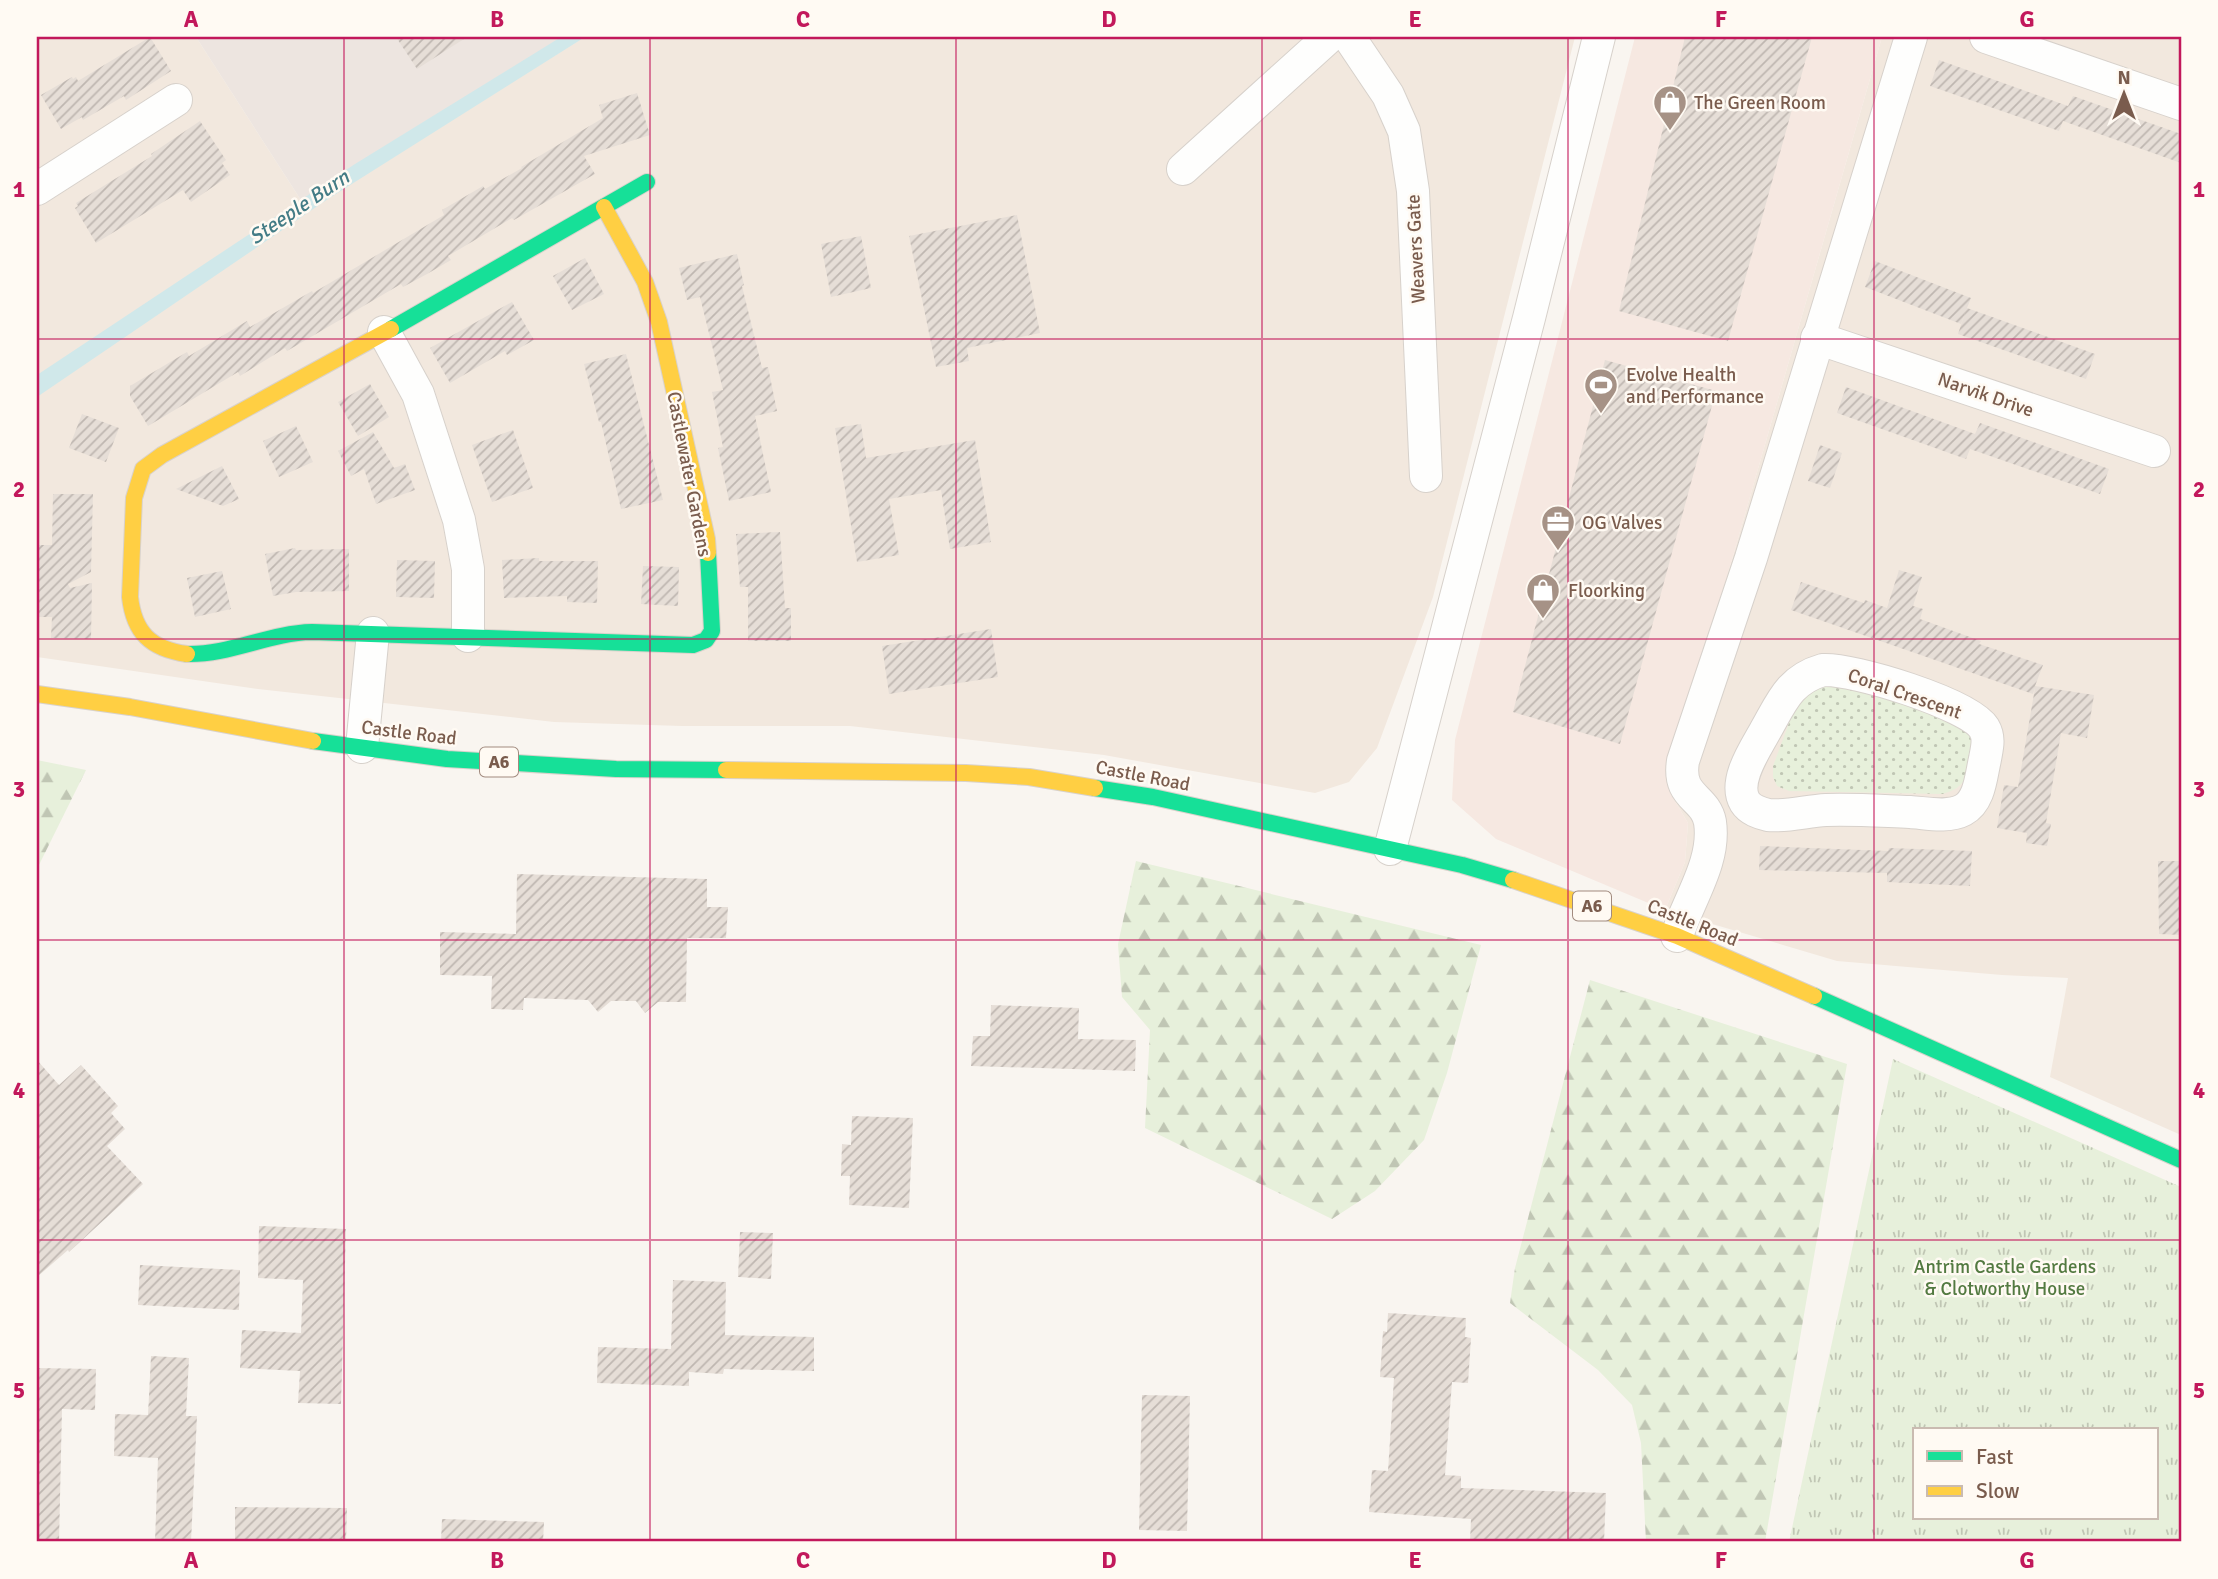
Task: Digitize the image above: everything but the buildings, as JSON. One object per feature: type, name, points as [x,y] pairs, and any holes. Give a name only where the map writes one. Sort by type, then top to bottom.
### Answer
[{"type":"main road","name":"Castlewater Gardens","points":[[604,207],[645,282],[659,322],[707,539],[712,631],[706,640],[694,645],[337,632],[289,634],[200,654],[171,652],[152,643],[139,631],[130,611],[130,597],[134,498],[143,469],[162,455],[206,433],[647,182]]},
{"type":"main road","name":"Castle Road","points":[[37,694],[130,707],[286,737],[447,759],[616,769],[966,773],[1028,777],[1153,797],[1462,865],[1530,885],[1677,936],[2181,1160]]},
{"type":"street","points":[[1184,169],[1329,37]]},
{"type":"street","name":"Weavers Gate","points":[[1349,37],[1388,95],[1404,131],[1413,191],[1426,476]]},
{"type":"street","points":[[1390,849],[1529,318],[1599,37]]},
{"type":"street","points":[[1677,936],[1708,855],[1710,824],[1704,809],[1684,785],[1681,774],[1683,761],[1751,558],[1911,37]]},
{"type":"street","points":[[1986,37],[2181,104]]},
{"type":"street","points":[[41,177],[176,100]]},
{"type":"street","points":[[384,332],[418,394],[459,520],[468,569],[468,636]]},
{"type":"street","name":"Narvik Drive","points":[[1817,338],[2154,451]]},
{"type":"street","points":[[362,747],[373,633]]},
{"type":"street","name":"Coral Crescent","points":[[1823,670],[1853,673],[1938,701],[1977,720],[1987,735],[1988,746],[1975,798],[1966,808],[1955,813],[1856,810],[1769,815],[1751,808],[1745,802],[1743,794],[1742,784],[1750,759],[1790,690],[1804,677],[1823,670]]},
{"type":"street","points":[[1704,809],[1743,794]]},
{"type":"shaded area","points":[[37,37],[196,37],[306,208],[585,37],[1575,37],[1433,597],[1377,748],[1349,782],[1315,793],[1104,755],[850,726],[682,726],[554,722],[258,689],[37,657]]},
{"type":"shaded area","points":[[196,37],[585,37],[306,208]]},
{"type":"shaded area","points":[[1635,37],[1882,37],[1710,636],[1668,762],[1669,791],[1688,823],[1685,862],[1665,910],[1496,839],[1452,800],[1455,740]]},
{"type":"shaded area","points":[[1882,37],[2181,37],[2181,1135],[2050,1077],[2068,978],[1837,961],[1665,910],[1685,862],[1688,823],[1669,791],[1668,762],[1710,636]]},
{"type":"green space","points":[[1828,678],[1954,717],[1971,731],[1971,760],[1964,781],[1956,789],[1943,794],[1789,791],[1777,786],[1773,777],[1773,766],[1799,696]]},
{"type":"green space","points":[[37,760],[86,770],[37,869]]},
{"type":"green space","points":[[1136,861],[1481,945],[1447,1073],[1424,1140],[1375,1191],[1332,1219],[1145,1128],[1150,1030],[1122,997],[1118,944]]},
{"type":"green space","points":[[1590,980],[1847,1064],[1765,1542],[1646,1542],[1641,1443],[1632,1405],[1598,1370],[1510,1303],[1515,1268]]},
{"type":"green space","name":"Antrim Castle Gardens & Clotworthy House","points":[[1893,1059],[2181,1187],[2181,1542],[1789,1542]]},
{"type":"water","name":"Steeple Burn","points":[[561,37],[585,37],[328,199],[37,397],[37,375],[355,164]]},
{"type":"traffic: fast","points":[[391,329],[647,182]]},
{"type":"traffic: fast","points":[[187,654],[219,651],[280,636],[312,632],[693,645],[706,640],[712,631],[708,553]]},
{"type":"traffic: fast","points":[[313,741],[447,759],[616,769],[726,770]]},
{"type":"traffic: fast","points":[[1095,788],[1153,797],[1462,865],[1513,880]]},
{"type":"traffic: fast","points":[[1814,996],[2181,1160]]},
{"type":"traffic: slow","points":[[604,207],[645,282],[659,322],[708,553]]},
{"type":"traffic: slow","points":[[187,654],[174,652],[154,643],[140,630],[132,610],[130,597],[134,498],[143,469],[162,455],[391,329]]},
{"type":"traffic: slow","points":[[37,694],[130,707],[313,741]]},
{"type":"traffic: slow","points":[[726,770],[966,773],[1029,777],[1095,788]]},
{"type":"traffic: slow","points":[[1513,880],[1677,936],[1814,996]]},
{"type":"place","name":"The Green Room","points":[[1670,132]]},
{"type":"place","name":"Evolve Health and Performance","points":[[1601,415]]},
{"type":"place","name":"OG Valves","points":[[1558,552]]},
{"type":"place","name":"Floorking","points":[[1543,620]]}]
